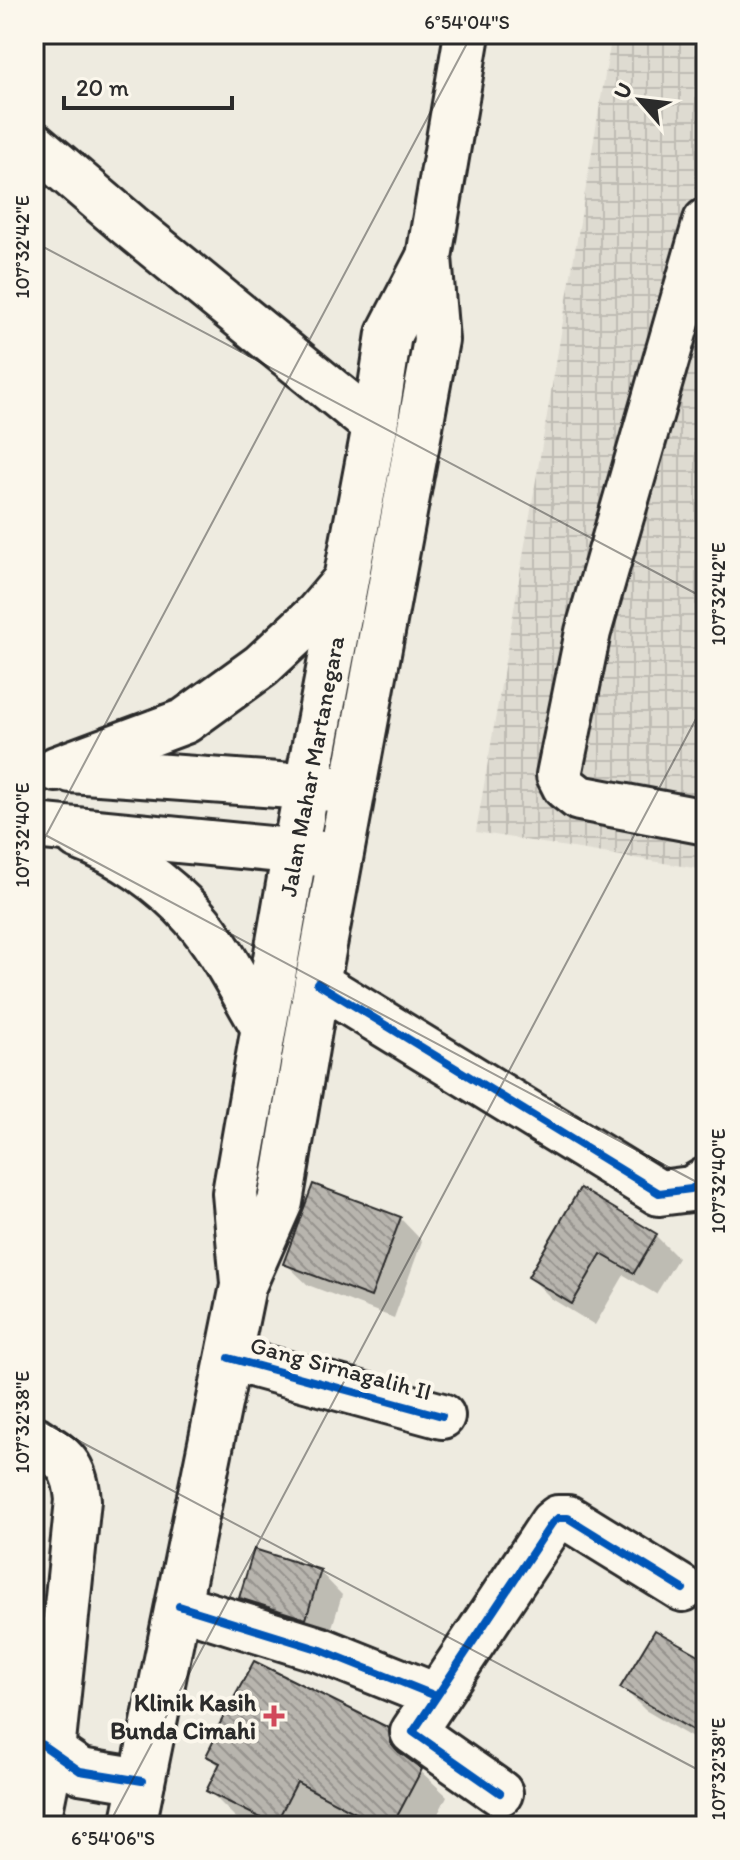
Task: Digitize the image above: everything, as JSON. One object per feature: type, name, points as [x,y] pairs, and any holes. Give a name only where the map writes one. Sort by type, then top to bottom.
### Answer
[{"type":"main road","name":"Jalan Mahar Martanegara","points":[[133,1826],[243,1286],[280,1202],[317,983],[436,340],[429,257],[467,34]]},
{"type":"main road","points":[[34,144],[375,426]]},
{"type":"main road","points":[[706,221],[588,632],[559,775],[565,787],[579,798],[706,822]]},
{"type":"main road","name":"Jalan Mahar Martanegara","points":[[243,1286],[235,1193],[263,1026],[375,426],[389,334],[429,257]]},
{"type":"main road","points":[[45,768],[185,721],[287,644],[344,582]]},
{"type":"main road","points":[[45,768],[307,785],[352,792]]},
{"type":"main road","points":[[42,826],[340,856]]},
{"type":"main road","points":[[42,826],[89,841],[126,861],[160,885],[202,928],[263,1026]]},
{"type":"main road","points":[[317,983],[659,1193],[691,1189],[706,1180]]},
{"type":"main road","name":"Gang Sirnagalih II","points":[[229,1358],[442,1416]]},
{"type":"main road","points":[[34,1438],[57,1454],[76,1476],[78,1500],[43,1745],[37,1826]]},
{"type":"main road","points":[[500,1793],[413,1732],[552,1523],[558,1518],[568,1518],[683,1589]]},
{"type":"main road","points":[[179,1606],[321,1650],[436,1696]]},
{"type":"main road","points":[[43,1745],[80,1771],[142,1781]]},
{"type":"shaded area","points":[[612,34],[706,34],[706,870],[476,832]]},
{"type":"building","points":[[313,1184],[401,1217],[371,1297],[283,1264]]},
{"type":"building","points":[[580,1188],[657,1234],[634,1273],[601,1254],[572,1304],[528,1277]]},
{"type":"building","points":[[254,1549],[321,1570],[306,1619],[239,1598]]},
{"type":"building","points":[[655,1630],[706,1659],[706,1738],[620,1688]]},
{"type":"building","points":[[254,1661],[389,1728],[391,1743],[422,1769],[392,1826],[380,1826],[297,1782],[275,1825],[206,1791],[220,1763],[206,1756]]},
{"type":"cycle path","points":[[317,983],[659,1193],[691,1189],[706,1180]]},
{"type":"cycle path","points":[[229,1358],[442,1416]]},
{"type":"cycle path","points":[[500,1793],[413,1732],[552,1523],[558,1518],[568,1518],[683,1589]]},
{"type":"cycle path","points":[[179,1606],[321,1650],[436,1696]]},
{"type":"cycle path","points":[[34,1739],[80,1771],[142,1781]]},
{"type":"place","name":"Klinik Kasih Bunda Cimahi","points":[[274,1716]]}]
